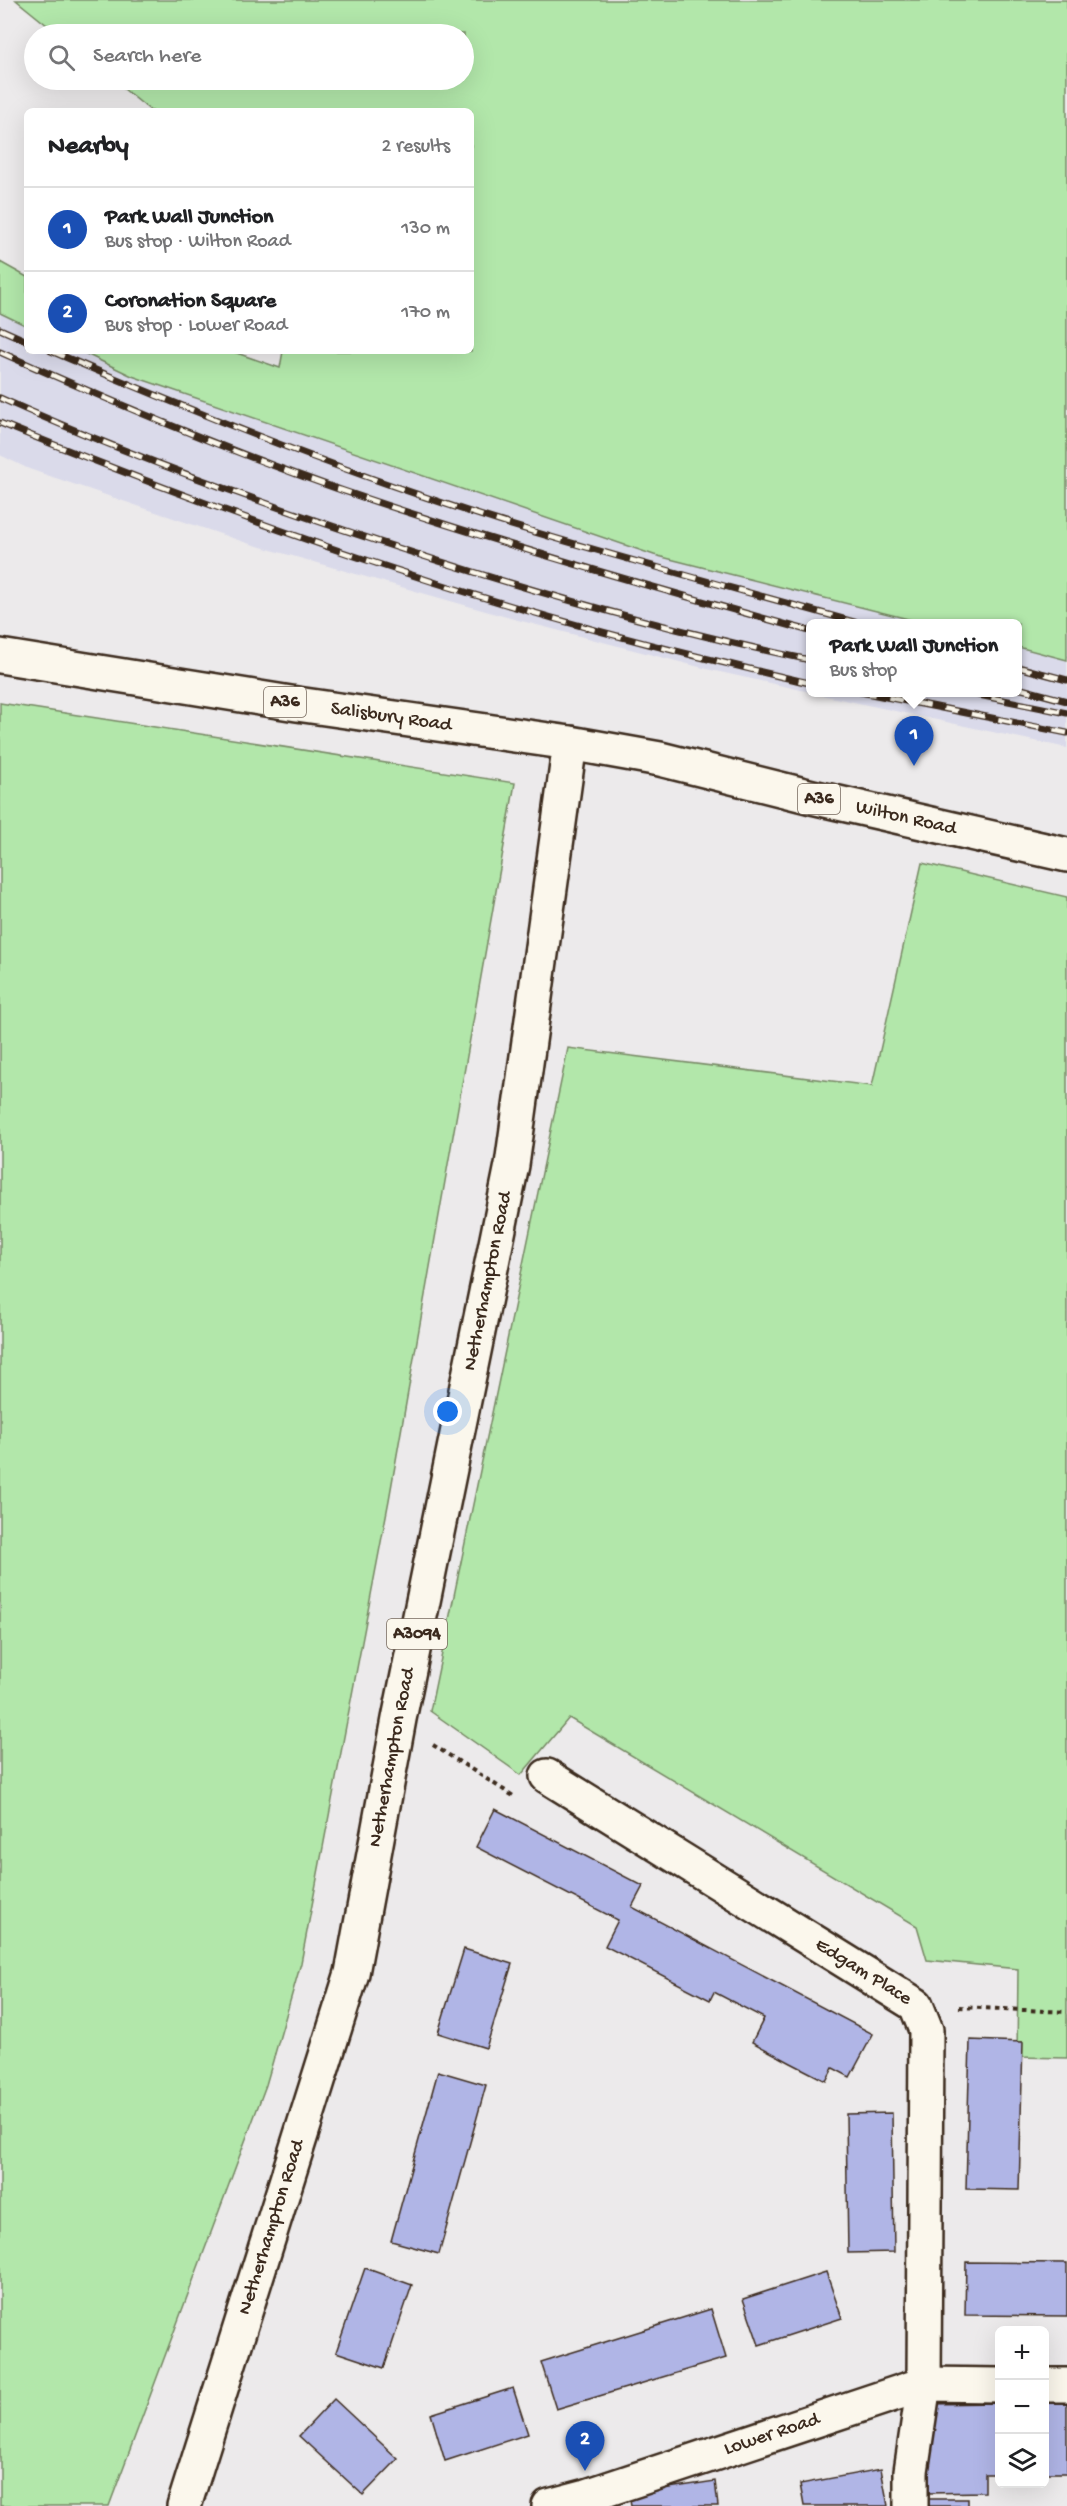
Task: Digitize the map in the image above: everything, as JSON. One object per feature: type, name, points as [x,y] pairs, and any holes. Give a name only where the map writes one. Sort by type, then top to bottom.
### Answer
[{"type":"main road","name":"Salisbury Road","points":[[0,656],[297,704],[570,743]]},
{"type":"main road","name":"Wilton Road","points":[[570,743],[660,759],[812,797],[1067,855]]},
{"type":"main road","name":"Netherhampton Road","points":[[184,2506],[352,1973],[399,1719],[512,1165],[570,743]]},
{"type":"main road","name":"Edgam Place","points":[[547,1776],[916,2006],[926,2030],[924,2384],[911,2471],[911,2506]]},
{"type":"main road","name":"Lower Road","points":[[549,2506],[587,2496],[924,2384],[995,2385]]},
{"type":"main road","points":[[1049,2385],[1067,2385]]},
{"type":"path","points":[[916,2006],[1067,2012]]},
{"type":"shaded area","points":[[0,313],[24,325],[24,354],[86,354],[132,376],[654,555],[908,619],[806,619],[806,691],[711,670],[510,618],[247,543],[29,469],[0,455]]},
{"type":"shaded area","points":[[1022,648],[1067,660],[1067,748],[831,697],[1022,697]]},
{"type":"green space","points":[[16,0],[1067,0],[1067,660],[1022,648],[1022,619],[908,619],[654,555],[132,376],[86,354],[240,354],[280,368],[282,354],[474,354],[474,108],[147,108],[125,90],[474,90],[474,24],[46,24]]},
{"type":"green space","points":[[0,262],[24,275],[24,325],[0,313]]},
{"type":"green space","points":[[0,703],[515,783],[389,1500],[301,1963],[266,2085],[109,2506],[0,2506]]},
{"type":"green space","points":[[922,863],[1067,897],[1067,2058],[1017,2057],[1018,1969],[927,1960],[917,1926],[569,1718],[521,1775],[430,1711],[568,1048],[872,1086]]},
{"type":"building","points":[[495,1809],[643,1886],[632,1907],[873,2034],[850,2077],[833,2068],[826,2081],[791,2063],[752,2042],[764,2018],[714,1992],[710,2000],[605,1946],[618,1920],[476,1847]]},
{"type":"building","points":[[464,1949],[512,1964],[486,2048],[438,2033]]},
{"type":"building","points":[[970,2040],[1023,2042],[1019,2190],[966,2189]]},
{"type":"building","points":[[438,2071],[486,2085],[439,2254],[391,2241]]},
{"type":"building","points":[[892,2113],[894,2252],[848,2253],[846,2114]]},
{"type":"building","points":[[966,2262],[1067,2263],[1067,2316],[965,2315]]},
{"type":"building","points":[[365,2268],[412,2285],[384,2368],[336,2352]]},
{"type":"building","points":[[826,2272],[842,2318],[759,2345],[743,2299]]},
{"type":"building","points":[[711,2309],[726,2358],[556,2409],[541,2362]]},
{"type":"building","points":[[513,2388],[528,2434],[445,2461],[431,2414]]},
{"type":"building","points":[[334,2399],[398,2459],[363,2495],[299,2436]]},
{"type":"building","points":[[1067,2401],[1067,2473],[1049,2473],[1049,2402]]},
{"type":"building","points":[[995,2403],[995,2474],[985,2474],[985,2492],[927,2493],[925,2404]]},
{"type":"building","points":[[881,2469],[888,2506],[804,2506],[800,2484]]},
{"type":"building","points":[[715,2481],[718,2506],[631,2506],[629,2494]]},
{"type":"building","points":[[922,2499],[967,2499],[967,2506],[922,2506]]},
{"type":"railway","points":[[0,329],[24,340]]},
{"type":"railway","points":[[0,352],[169,425],[341,490],[575,564],[806,630]]},
{"type":"railway","points":[[58,354],[283,446],[461,509],[606,553],[843,619]]},
{"type":"railway","points":[[0,398],[88,436],[176,470],[412,552],[638,619],[806,659]]},
{"type":"railway","points":[[0,423],[257,522],[431,581],[607,633],[806,682]]},
{"type":"railway","points":[[1022,668],[1067,680]]},
{"type":"railway","points":[[1022,689],[1067,701]]},
{"type":"railway","points":[[886,697],[1067,733]]},
{"type":"railway","points":[[989,697],[1067,713]]},
{"type":"place","name":"Park Wall Junction","points":[[914,766]]},
{"type":"place","name":"Coronation Square","points":[[585,2471]]}]
